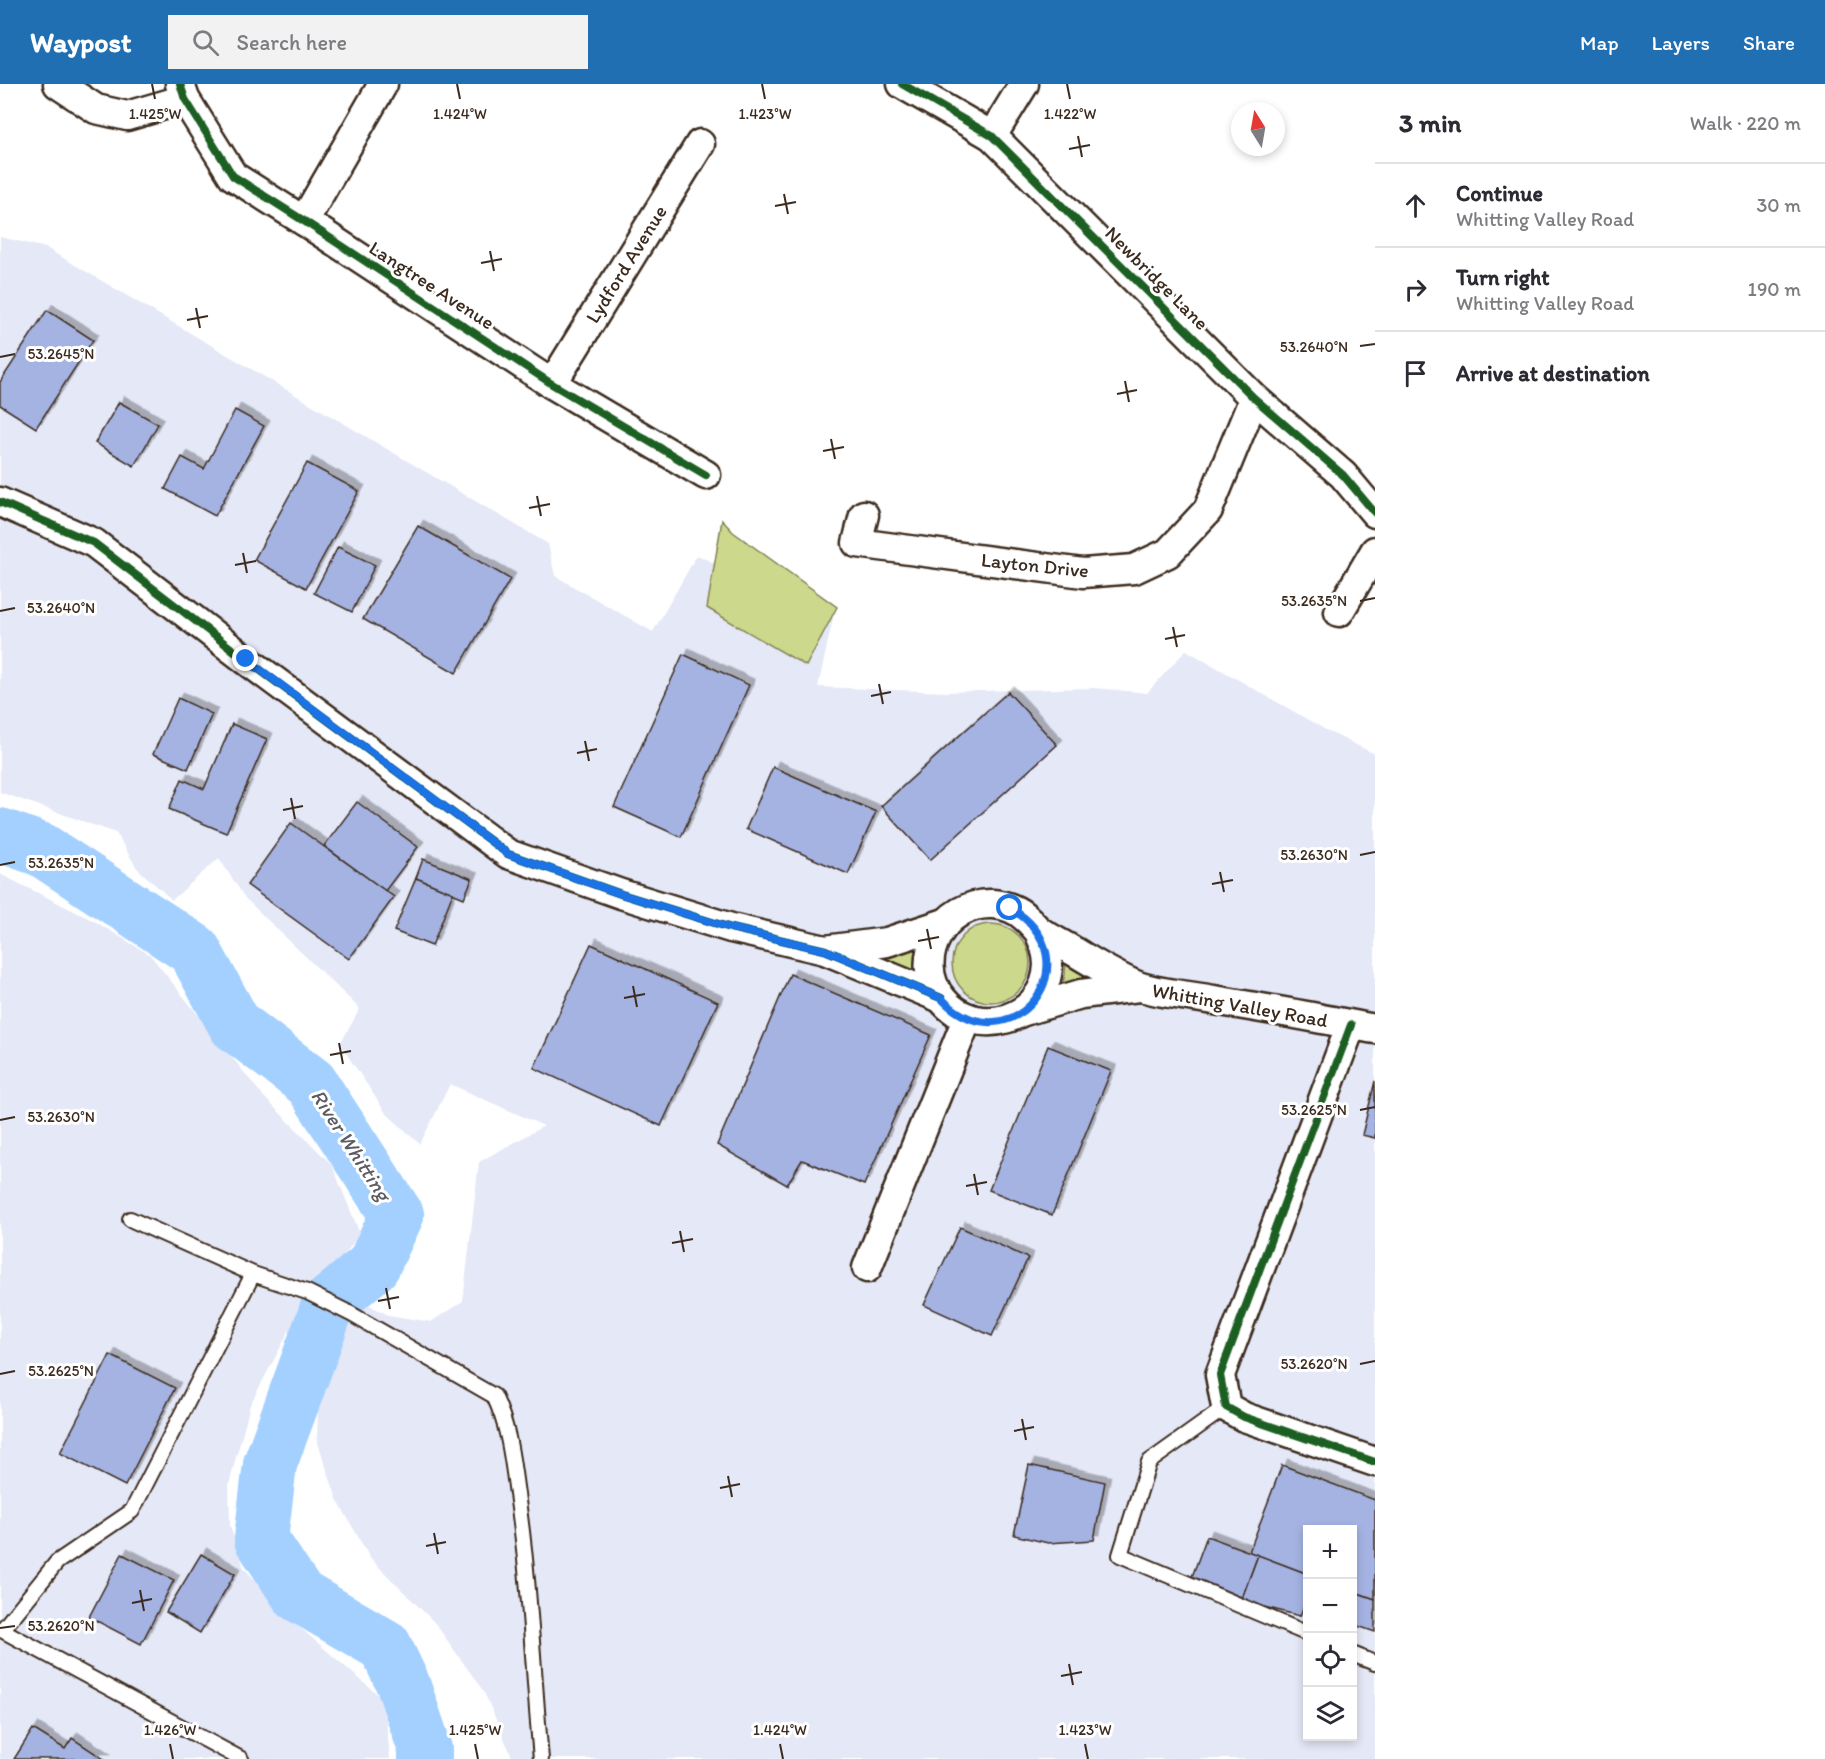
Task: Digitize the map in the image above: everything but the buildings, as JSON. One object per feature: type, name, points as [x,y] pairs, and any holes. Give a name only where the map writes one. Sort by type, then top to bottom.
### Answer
[{"type":"street","name":"Langtree Avenue","points":[[58,84],[96,110],[127,116],[182,92],[233,176],[304,220],[552,384],[706,475]]},
{"type":"street","points":[[304,220],[383,84]]},
{"type":"street","name":"Newbridge Lane","points":[[903,84],[992,136],[1254,398],[1343,474],[1375,513]]},
{"type":"street","points":[[992,136],[1024,84]]},
{"type":"street","name":"Lydford Avenue","points":[[552,384],[700,144]]},
{"type":"street","name":"Layton Drive","points":[[864,515],[857,543],[1083,573],[1134,569],[1168,553],[1208,510],[1254,398]]},
{"type":"street","name":"Whitting Valley Road","points":[[0,502],[94,543],[508,854],[632,898],[731,928],[825,950],[941,998],[952,1010],[982,1022],[997,1022],[1024,1011],[1081,994],[1139,987],[1363,1027]]},
{"type":"street","points":[[1339,612],[1375,551]]},
{"type":"street","name":"Whitting Valley Road","points":[[825,950],[887,942],[945,923],[959,912],[975,906],[993,904],[1010,908],[1026,917],[1038,930],[1139,987]]},
{"type":"street","points":[[941,998],[932,980],[930,960],[934,940],[945,923]]},
{"type":"street","points":[[1024,1011],[1037,998],[1045,982],[1048,964],[1046,946],[1038,930]]},
{"type":"street","points":[[867,1268],[968,1018]]},
{"type":"street","points":[[1363,1027],[1220,1375],[1226,1407],[1244,1417],[1375,1462]]},
{"type":"lane","points":[[130,1219],[253,1274],[307,1292],[351,1314],[494,1396],[504,1416],[522,1527],[541,1759]]},
{"type":"lane","points":[[241,1759],[1,1630],[57,1562],[132,1511],[253,1274]]},
{"type":"lane","points":[[1226,1407],[1149,1462],[1120,1555],[1306,1633]]},
{"type":"lane","points":[[1357,1656],[1375,1663]]},
{"type":"shaded area","points":[[0,237],[46,248],[548,544],[555,576],[653,632],[697,555],[833,618],[818,687],[945,692],[1094,688],[1147,693],[1186,650],[1331,733],[1375,754],[1375,1759],[513,1759],[484,1692],[435,1623],[370,1558],[337,1499],[317,1440],[319,1386],[340,1334],[304,1321],[290,1329],[250,1405],[229,1484],[230,1526],[244,1568],[291,1620],[384,1700],[390,1759],[0,1759],[0,874],[94,921],[150,955],[263,1096],[332,1165],[360,1234],[324,1281],[388,1315],[431,1322],[463,1301],[479,1162],[544,1126],[450,1084],[420,1144],[386,1113],[340,1044],[360,1009],[245,898],[219,858],[172,900],[137,868],[116,833],[0,792]]},
{"type":"green space","points":[[722,520],[733,532],[837,607],[806,666],[707,608]]},
{"type":"green space","points":[[991,924],[1006,927],[1019,935],[1027,948],[1030,963],[1027,978],[1019,991],[1006,999],[991,1002],[976,999],[963,991],[955,978],[952,963],[955,948],[963,935],[976,927]]},
{"type":"green space","points":[[919,942],[916,956],[918,977],[867,953]]},
{"type":"green space","points":[[1066,958],[1107,981],[1061,990]]},
{"type":"waterway","name":"River Whitting","points":[[0,835],[42,850],[194,950],[235,1025],[311,1083],[397,1215],[373,1266],[329,1303],[270,1464],[261,1539],[298,1595],[385,1646],[403,1684],[425,1749],[425,1759]]},
{"type":"cycle path","points":[[180,84],[185,99],[233,176],[552,384],[706,475]]},
{"type":"cycle path","points":[[902,84],[992,136],[1254,398],[1343,475],[1375,513]]},
{"type":"cycle path","points":[[0,502],[94,543],[245,659],[508,854],[621,894],[731,928],[825,950],[941,998]]},
{"type":"cycle path","points":[[1351,1025],[1220,1375],[1226,1407],[1244,1417],[1375,1462]]},
{"type":"route","points":[[246,659],[508,854],[621,894],[731,928],[825,950],[941,998],[952,1010],[968,1018],[982,1022],[997,1022],[1011,1018],[1024,1011],[1037,998],[1045,982],[1048,964],[1046,946],[1038,930],[1026,917],[1010,908]]}]
